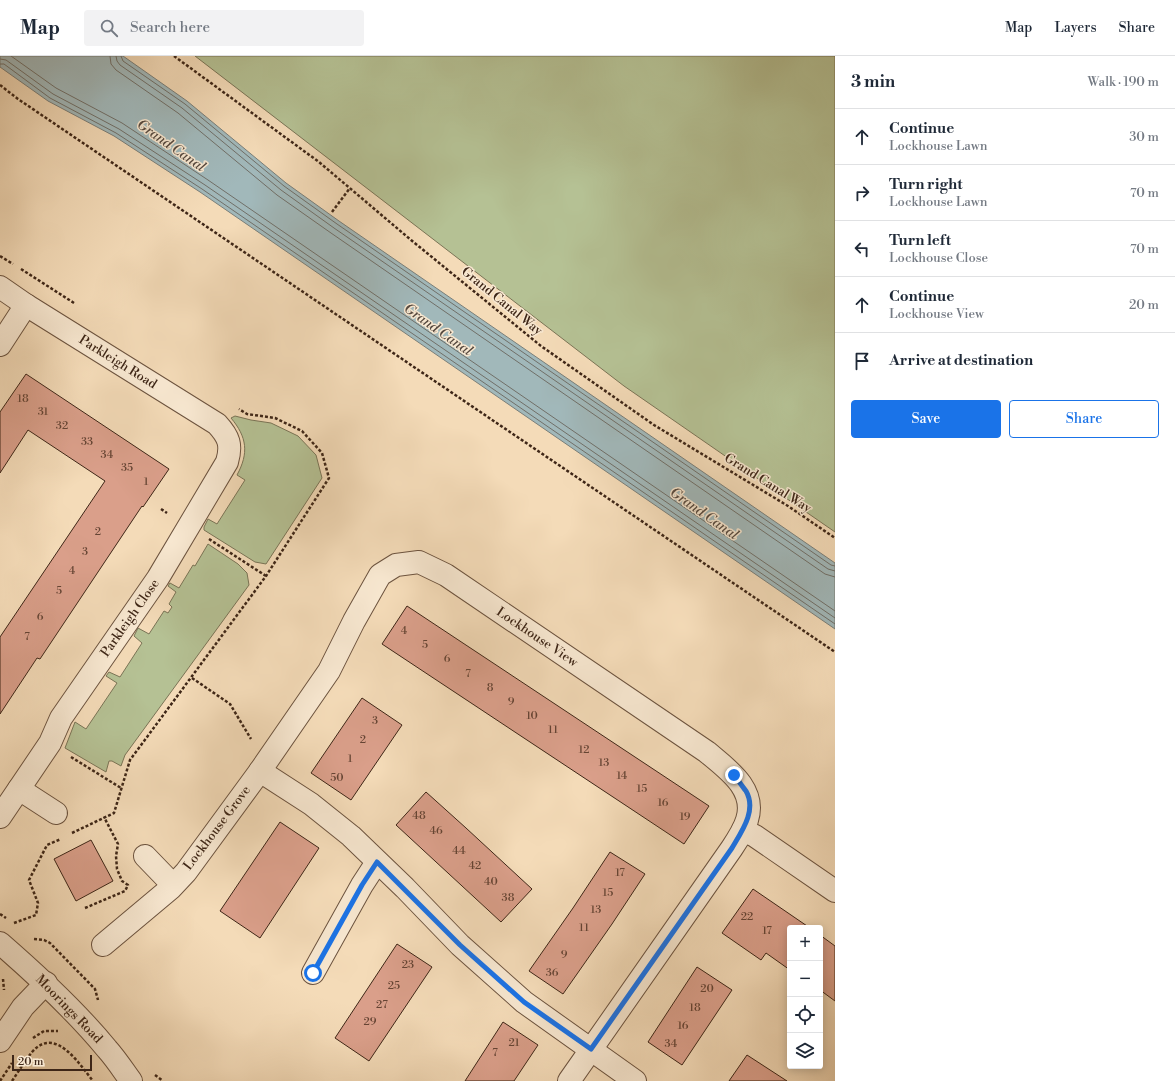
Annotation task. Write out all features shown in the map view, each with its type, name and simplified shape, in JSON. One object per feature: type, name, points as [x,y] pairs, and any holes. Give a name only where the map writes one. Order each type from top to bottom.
[{"type":"street","name":"Parkleigh Road","points":[[0,287],[26,305],[217,424],[225,433],[229,443]]},
{"type":"street","points":[[0,345],[26,305]]},
{"type":"street","name":"Parkleigh Close","points":[[0,816],[50,743],[61,718],[158,578],[227,462],[230,452],[229,443]]},
{"type":"street","name":"Lockhouse View","points":[[265,763],[329,671],[354,621],[380,575],[396,566],[419,562],[446,575],[707,752],[734,775],[747,792],[750,808],[743,830],[732,848],[569,1081]]},
{"type":"street","points":[[265,763],[311,804],[351,836],[460,945],[524,1002],[635,1081]]},
{"type":"street","name":"Lockhouse Grove","points":[[103,945],[186,872],[265,763]]},
{"type":"street","points":[[19,789],[56,813]]},
{"type":"street","points":[[743,830],[755,836],[835,891]]},
{"type":"street","points":[[145,856],[173,885]]},
{"type":"street","points":[[313,973],[362,885],[377,862]]},
{"type":"street","name":"Moorings Road","points":[[0,943],[46,983],[108,1050],[131,1081]]},
{"type":"street","points":[[0,1041],[23,1007],[46,983]]},
{"type":"path","name":"Grand Canal Way","points":[[174,56],[319,162],[411,240],[541,346],[654,425],[788,506],[835,538]]},
{"type":"path","points":[[0,85],[18,99],[835,652]]},
{"type":"path","points":[[332,212],[350,188]]},
{"type":"path","points":[[69,835],[114,813],[130,760],[266,576],[329,478]]},
{"type":"path","points":[[203,535],[266,576]]},
{"type":"path","points":[[192,678],[230,704],[265,763]]},
{"type":"path","points":[[64,753],[121,788]]},
{"type":"path","points":[[85,908],[125,891],[128,885],[122,881],[117,869],[116,856],[118,844],[104,818]]},
{"type":"path","points":[[13,924],[36,915],[38,903],[29,880],[47,845],[62,838]]},
{"type":"path","points":[[2,975],[4,990],[2,995]]},
{"type":"path","points":[[33,1038],[44,1031],[62,1031]]},
{"type":"path","points":[[12,1081],[34,1050],[45,1043],[57,1043],[71,1054],[93,1081]]},
{"type":"path","points":[[0,1081],[14,1061]]},
{"type":"green space","points":[[195,56],[835,56],[835,532],[624,386]]},
{"type":"green space","points":[[235,416],[271,423],[298,436],[316,455],[322,478],[266,564],[255,562],[204,530],[208,519],[217,524],[245,480],[237,475],[245,452],[243,439],[231,418]]},
{"type":"green space","points":[[208,544],[238,564],[247,573],[249,585],[125,755],[121,766],[109,761],[106,772],[65,748],[75,722],[86,729],[117,683],[106,676],[109,672],[120,677],[142,643],[134,636],[138,628],[149,634],[164,611],[168,613],[172,607],[169,604],[176,592],[168,586],[170,583],[179,588],[193,565],[195,566]]},
{"type":"water","name":"Grand Canal","points":[[0,56],[123,56],[187,101],[286,183],[339,221],[835,563],[835,629],[200,192],[114,136],[48,101],[0,67]]},
{"type":"building","points":[[26,374],[169,469],[143,507],[142,506],[40,659],[37,658],[0,714],[0,637],[105,481],[28,430],[0,473],[0,412]]},
{"type":"building","points":[[407,606],[709,806],[684,844],[382,644]]},
{"type":"building","points":[[362,698],[402,725],[351,800],[311,773]]},
{"type":"building","points":[[426,792],[532,889],[501,922],[396,825]]},
{"type":"building","points":[[280,822],[319,848],[260,938],[220,911]]},
{"type":"building","points":[[91,840],[113,881],[76,901],[54,859]]},
{"type":"building","points":[[610,852],[645,874],[563,994],[529,971]]},
{"type":"building","points":[[753,889],[806,925],[787,925],[787,968],[766,953],[761,960],[722,933]]},
{"type":"building","points":[[823,937],[835,946],[835,1001],[823,992]]},
{"type":"building","points":[[397,944],[432,967],[369,1061],[335,1038]]},
{"type":"building","points":[[697,967],[732,990],[682,1065],[648,1042]]},
{"type":"building","points":[[503,1022],[538,1045],[514,1081],[465,1081]]},
{"type":"building","points":[[747,1055],[787,1081],[729,1081]]},
{"type":"route","points":[[313,973],[362,885],[377,862],[460,945],[524,1002],[591,1049],[732,848],[743,830],[750,808],[747,792],[734,775]]}]
